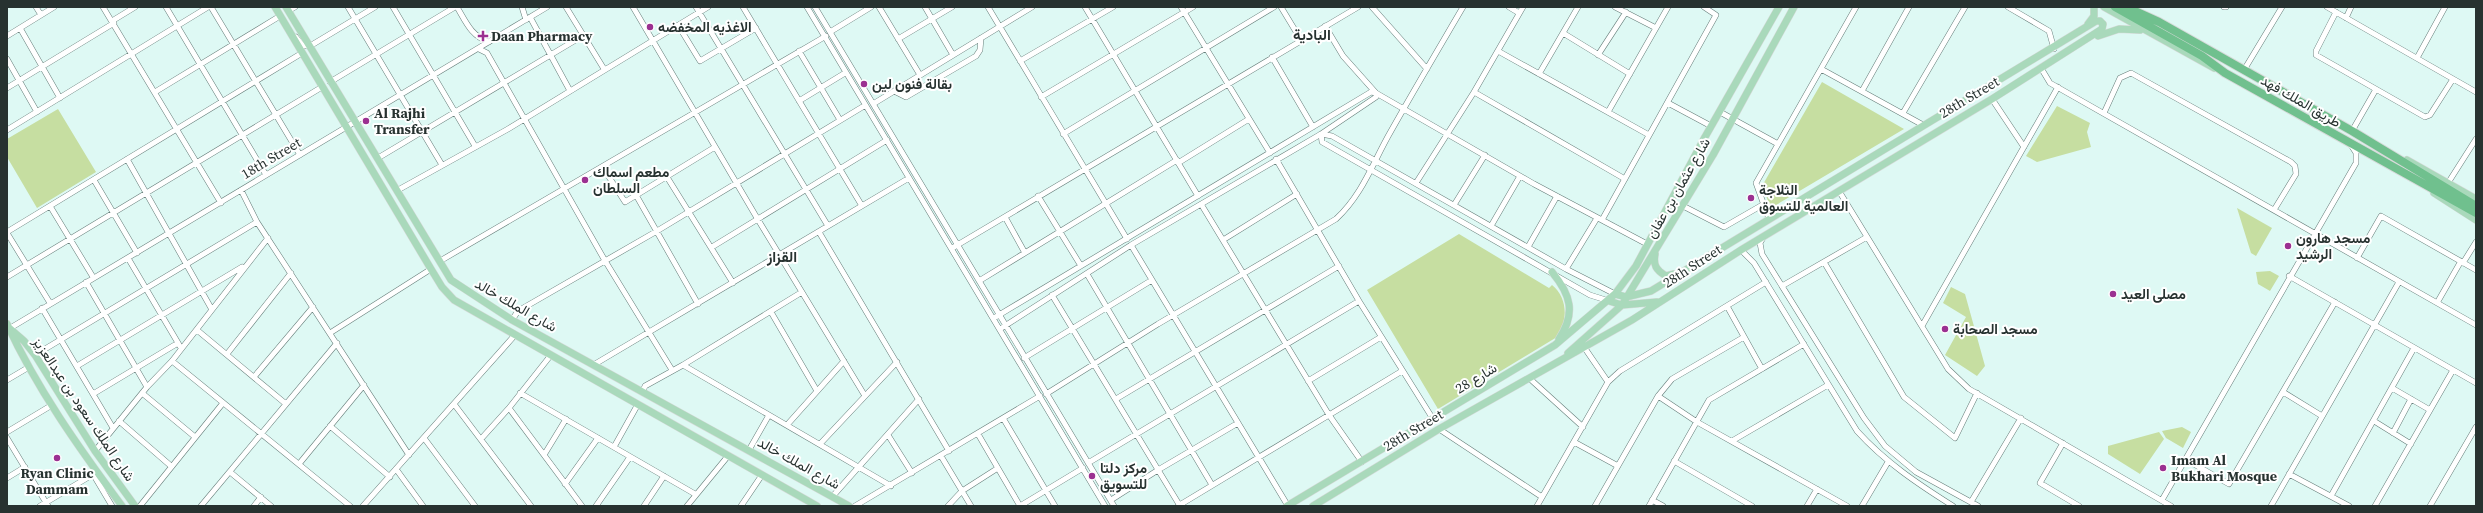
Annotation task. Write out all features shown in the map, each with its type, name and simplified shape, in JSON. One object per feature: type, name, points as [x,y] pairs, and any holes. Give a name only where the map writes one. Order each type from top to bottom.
[{"type":"highway","name":"طريق الملك فهد","points":[[2115,7],[2202,56],[2225,73],[2419,183],[2476,213]]},
{"type":"highway","name":"طريق الملك فهد","points":[[2126,7],[2159,22],[2352,131],[2408,167],[2476,206]]},
{"type":"main road","name":"شارع الملك خالد","points":[[275,7],[431,269],[442,287],[454,300],[817,506]]},
{"type":"main road","name":"شارع عثمان بن عفان","points":[[1609,301],[1636,266],[1711,126],[1779,7]]},
{"type":"main road","name":"شارع عثمان بن عفان","points":[[1559,361],[1622,305],[1656,253],[1732,120],[1794,7]]},
{"type":"main road","points":[[2078,33],[2092,19],[2095,13],[2094,7]]},
{"type":"main road","points":[[2104,7],[2145,31],[2225,73]]},
{"type":"main road","points":[[2136,7],[2159,22]]},
{"type":"main road","name":"شارع الملك خالد","points":[[287,9],[330,82],[398,190],[451,280],[462,289],[512,320],[595,364],[849,506]]},
{"type":"main road","points":[[2078,33],[2098,21],[2103,24],[2102,29],[2083,42]]},
{"type":"main road","points":[[2083,42],[2119,29],[2145,31]]},
{"type":"main road","name":"28th Street","points":[[1626,297],[1651,291],[1923,125],[2054,49],[2078,33]]},
{"type":"main road","name":"28th Street","points":[[1312,506],[1439,429],[1584,347],[1663,300],[1741,250],[1992,99],[2083,42]]},
{"type":"main road","points":[[2370,142],[2476,199]]},
{"type":"main road","points":[[2419,183],[2476,220]]},
{"type":"main road","points":[[1656,253],[1654,263],[1658,271],[1666,276],[1682,272]]},
{"type":"main road","points":[[1552,272],[1568,297],[1570,314],[1564,332],[1556,345]]},
{"type":"main road","points":[[1615,294],[1626,297]]},
{"type":"main road","points":[[1609,301],[1622,305],[1663,300]]},
{"type":"main road","name":"شارع 28","points":[[1288,506],[1556,345],[1609,301]]},
{"type":"main road","name":"شارع الملك سعود بن عبدالعزيز","points":[[8,327],[24,341],[35,356],[95,451],[135,506]]},
{"type":"main road","name":"شارع الملك سعود بن عبدالعزيز","points":[[8,327],[29,367],[95,473],[122,506]]},
{"type":"street","points":[[36,7],[41,15]]},
{"type":"street","points":[[7,36],[54,7]]},
{"type":"street","points":[[103,7],[220,202]]},
{"type":"street","points":[[7,88],[135,7]]},
{"type":"street","points":[[166,7],[266,176]]},
{"type":"street","points":[[7,130],[210,7],[300,155]]},
{"type":"street","points":[[287,9],[295,7]]},
{"type":"street","points":[[348,7],[442,165]]},
{"type":"street","points":[[155,92],[280,16],[303,46],[310,46],[375,7]]},
{"type":"street","points":[[392,7],[476,146]]},
{"type":"street","points":[[330,82],[456,7],[473,34],[479,39],[489,42]]},
{"type":"street","points":[[522,7],[570,90]]},
{"type":"street","name":"18th Street","points":[[8,327],[137,253],[547,7]]},
{"type":"street","points":[[566,7],[604,69]]},
{"type":"street","points":[[633,7],[779,256],[865,396]]},
{"type":"street","points":[[398,190],[570,90],[678,25],[698,10],[708,7]]},
{"type":"street","points":[[743,7],[818,135],[862,206]]},
{"type":"street","points":[[807,7],[864,106],[887,140],[1000,329],[1088,463],[1114,506]]},
{"type":"street","points":[[815,7],[1005,325],[1105,506]]},
{"type":"street","points":[[830,32],[871,7]]},
{"type":"street","points":[[879,7],[920,75]]},
{"type":"street","points":[[925,7],[953,55]]},
{"type":"street","points":[[898,39],[952,7]]},
{"type":"street","points":[[988,7],[1127,239]]},
{"type":"street","points":[[873,104],[1032,7]]},
{"type":"street","points":[[1085,7],[1198,196]]},
{"type":"street","points":[[1020,61],[1113,7]]},
{"type":"street","points":[[1041,97],[1183,10],[1193,7]]},
{"type":"street","points":[[1063,134],[1274,7]]},
{"type":"street","points":[[1280,7],[1301,40]]},
{"type":"street","points":[[952,248],[1358,7]]},
{"type":"street","points":[[1372,7],[1427,69]]},
{"type":"street","points":[[855,506],[1244,275],[1318,230],[1348,208],[1372,171],[1404,109],[1463,7]]},
{"type":"street","points":[[1509,7],[1519,13]]},
{"type":"street","points":[[1416,183],[1446,133],[1474,92],[1523,7]]},
{"type":"street","points":[[1539,74],[1578,7]]},
{"type":"street","points":[[1615,7],[1656,28]]},
{"type":"street","points":[[1608,112],[1668,7]]},
{"type":"street","points":[[1566,269],[1625,179],[1716,15],[1704,7]]},
{"type":"street","points":[[1769,219],[1756,183],[1856,7]]},
{"type":"street","points":[[1862,91],[1909,7]]},
{"type":"street","points":[[1903,113],[1965,7]]},
{"type":"street","points":[[2008,7],[2049,31],[2054,49]]},
{"type":"street","points":[[2244,70],[2282,7]]},
{"type":"street","points":[[2327,7],[2476,92]]},
{"type":"street","points":[[2346,18],[2351,7]]},
{"type":"street","points":[[2416,58],[2445,7]]},
{"type":"street","points":[[698,10],[828,226]]},
{"type":"street","points":[[1183,10],[1270,153]]},
{"type":"street","points":[[1598,55],[1626,12]]},
{"type":"street","points":[[2336,12],[2316,51],[2316,55],[2375,91],[2425,117],[2430,115],[2454,79]]},
{"type":"street","points":[[678,25],[700,61],[756,28]]},
{"type":"street","points":[[1325,26],[1343,56],[1376,93],[1484,156],[1647,244]]},
{"type":"street","points":[[20,28],[60,98]]},
{"type":"street","points":[[1563,33],[1630,74]]},
{"type":"street","points":[[378,158],[422,130],[584,35]]},
{"type":"street","points":[[440,261],[565,190],[824,36],[830,37],[838,45]]},
{"type":"street","points":[[894,91],[906,97],[976,56],[980,50],[981,38]]},
{"type":"street","points":[[479,48],[487,53],[525,117],[604,259],[672,370]]},
{"type":"street","points":[[800,51],[840,120]]},
{"type":"street","points":[[1498,51],[1649,135]]},
{"type":"street","points":[[50,303],[7,232],[302,53]]},
{"type":"street","points":[[1272,57],[1313,127]]},
{"type":"street","points":[[7,58],[37,112]]},
{"type":"street","points":[[2041,68],[2050,83],[2476,325]]},
{"type":"street","points":[[1821,69],[1923,125]]},
{"type":"street","points":[[799,101],[845,73]]},
{"type":"street","points":[[2104,113],[2120,78],[2131,73],[2291,162],[2295,166],[2296,174],[2274,210]]},
{"type":"street","points":[[7,277],[322,87]]},
{"type":"street","points":[[1922,326],[2058,87]]},
{"type":"street","points":[[2352,131],[2375,91]]},
{"type":"street","points":[[994,318],[1371,92],[1376,93]]},
{"type":"street","points":[[1474,92],[1625,179]]},
{"type":"street","points":[[1000,329],[1131,245],[1321,134],[1376,97],[1376,93]]},
{"type":"street","points":[[1992,99],[2024,147]]},
{"type":"street","points":[[1668,103],[1711,126]]},
{"type":"street","points":[[512,320],[518,311],[604,259],[657,231],[736,181],[818,135],[864,106]]},
{"type":"street","points":[[1720,112],[1732,120],[1778,144]]},
{"type":"street","points":[[979,281],[1105,204],[1250,119]]},
{"type":"street","points":[[1321,134],[1332,136],[1566,269],[1615,294]]},
{"type":"street","points":[[1321,134],[1322,142],[1372,171],[1552,272],[1590,295],[1609,301]]},
{"type":"street","points":[[712,247],[757,218],[807,190],[887,140]]},
{"type":"street","points":[[2448,183],[2475,143]]},
{"type":"street","points":[[2162,500],[2314,233],[2356,163],[2356,153],[2350,144]]},
{"type":"street","points":[[609,177],[625,202],[715,147]]},
{"type":"street","points":[[1454,205],[1484,156]]},
{"type":"street","points":[[1276,159],[1359,301],[1433,419]]},
{"type":"street","points":[[127,160],[170,233],[185,264],[211,308]]},
{"type":"street","points":[[667,176],[690,211],[733,283]]},
{"type":"street","points":[[1490,226],[1520,176]]},
{"type":"street","points":[[595,364],[909,178]]},
{"type":"street","points":[[94,180],[137,253]]},
{"type":"street","points":[[241,190],[257,222],[409,455]]},
{"type":"street","points":[[1839,191],[1948,369],[1977,393],[2171,506]]},
{"type":"street","points":[[1222,240],[1297,194]]},
{"type":"street","points":[[636,195],[698,304]]},
{"type":"street","points":[[1038,196],[1081,266]]},
{"type":"street","points":[[1528,247],[1557,196]]},
{"type":"street","points":[[1201,204],[1329,415],[1362,462]]},
{"type":"street","points":[[1683,206],[1724,227],[1764,204]]},
{"type":"street","points":[[50,206],[93,278]]},
{"type":"street","points":[[1005,216],[1026,252]]},
{"type":"street","points":[[2357,258],[2381,216],[2476,270]]},
{"type":"street","points":[[35,356],[185,264],[257,222]]},
{"type":"street","points":[[819,232],[949,451]]},
{"type":"street","points":[[1765,236],[1760,243],[1762,254],[1864,418],[1884,446],[1916,472],[1978,506]]},
{"type":"street","points":[[1782,286],[1867,237]]},
{"type":"street","points":[[95,451],[147,387],[172,361],[197,330],[211,308],[268,238]]},
{"type":"street","points":[[2437,303],[2476,242]]},
{"type":"street","points":[[1131,245],[1288,506]]},
{"type":"street","points":[[1741,250],[1754,263],[1857,431],[1888,462],[1953,506]]},
{"type":"street","points":[[128,258],[163,314],[181,348]]},
{"type":"street","points":[[1754,263],[1759,260],[1766,261]]},
{"type":"street","points":[[1824,262],[1904,397],[1938,426],[1955,438],[1977,393]]},
{"type":"street","points":[[77,366],[246,264]]},
{"type":"street","points":[[1116,399],[1194,351],[1339,266]]},
{"type":"street","points":[[330,333],[431,269]]},
{"type":"street","points":[[227,354],[291,273]]},
{"type":"street","points":[[1087,274],[1212,485]]},
{"type":"street","points":[[2290,276],[2476,383]]},
{"type":"street","points":[[1024,358],[1072,327],[1152,280]]},
{"type":"street","points":[[86,282],[147,387]]},
{"type":"street","points":[[1537,506],[1608,382],[1620,371],[1766,282]]},
{"type":"street","points":[[2271,506],[2399,282]]},
{"type":"street","points":[[643,391],[645,386],[683,365],[802,292]]},
{"type":"street","points":[[1052,295],[1116,399],[1179,506],[1402,371]]},
{"type":"street","points":[[1088,463],[1359,301]]},
{"type":"street","points":[[2185,459],[2228,484],[2335,302]]},
{"type":"street","points":[[1727,306],[1762,369]]},
{"type":"street","points":[[254,377],[313,307]]},
{"type":"street","points":[[42,308],[113,428]]},
{"type":"street","points":[[771,312],[817,391]]},
{"type":"street","points":[[197,330],[286,404]]},
{"type":"street","points":[[363,506],[516,335]]},
{"type":"street","points":[[1308,381],[1381,337]]},
{"type":"street","points":[[1595,506],[1658,396],[1672,379],[1744,337]]},
{"type":"street","points":[[93,394],[136,370],[178,343]]},
{"type":"street","points":[[201,506],[336,343]]},
{"type":"street","points":[[1649,506],[1710,400],[1804,344]]},
{"type":"street","points":[[1584,347],[1608,382]]},
{"type":"street","points":[[2331,496],[2414,348]]},
{"type":"street","points":[[481,439],[551,355]]},
{"type":"street","points":[[172,361],[350,506]]},
{"type":"street","points":[[787,425],[844,361]]},
{"type":"street","points":[[820,444],[897,362]]},
{"type":"street","points":[[683,365],[891,486]]},
{"type":"street","points":[[7,380],[29,367]]},
{"type":"street","points":[[2375,506],[2453,370]]},
{"type":"street","points":[[1529,378],[1583,427]]},
{"type":"street","points":[[299,464],[364,385]]},
{"type":"street","points":[[1732,441],[1828,385]]},
{"type":"street","points":[[2392,388],[2430,410]]},
{"type":"street","points":[[2283,392],[2322,416]]},
{"type":"street","points":[[520,393],[695,494]]},
{"type":"street","points":[[142,394],[195,437]]},
{"type":"street","points":[[1658,396],[1697,422],[1847,506]]},
{"type":"street","points":[[832,497],[919,399]]},
{"type":"street","points":[[2393,433],[2411,399]]},
{"type":"street","points":[[140,506],[223,403]]},
{"type":"street","points":[[454,404],[531,506]]},
{"type":"street","points":[[614,447],[638,404]]},
{"type":"street","points":[[7,432],[52,405]]},
{"type":"street","points":[[508,408],[582,506]]},
{"type":"street","points":[[749,450],[770,415]]},
{"type":"street","points":[[1003,418],[1055,506]]},
{"type":"street","points":[[1972,502],[2021,418]]},
{"type":"street","points":[[544,455],[566,419]]},
{"type":"street","points":[[119,421],[172,466]]},
{"type":"street","points":[[2374,421],[2411,444]]},
{"type":"street","points":[[1111,500],[1158,470],[1238,423]]},
{"type":"street","points":[[330,426],[390,476]]},
{"type":"street","points":[[2430,506],[2476,427]]},
{"type":"street","points":[[1439,429],[1542,497]]},
{"type":"street","points":[[978,434],[1022,505],[1083,468]]},
{"type":"street","points":[[888,435],[912,473]]},
{"type":"street","points":[[2470,437],[2476,441]]},
{"type":"street","points":[[7,438],[47,504]]},
{"type":"street","points":[[424,438],[475,506]]},
{"type":"street","points":[[565,484],[598,438]]},
{"type":"street","points":[[1574,442],[1618,466]]},
{"type":"street","points":[[2063,443],[2040,483],[2079,506]]},
{"type":"street","points":[[687,506],[695,494],[728,456]]},
{"type":"street","points":[[941,456],[971,506]]},
{"type":"street","points":[[596,506],[630,457]]},
{"type":"street","points":[[1674,461],[1752,506]]},
{"type":"street","points":[[1862,506],[1888,462]]},
{"type":"street","points":[[7,478],[25,467]]},
{"type":"street","points":[[948,506],[962,491],[998,468]]},
{"type":"street","points":[[396,469],[423,506]]},
{"type":"street","points":[[230,472],[272,506]]},
{"type":"street","points":[[40,506],[47,504],[95,473],[112,506]]},
{"type":"street","points":[[2289,474],[2349,506]]},
{"type":"street","points":[[741,506],[762,475]]},
{"type":"street","points":[[644,506],[664,476]]},
{"type":"street","points":[[1807,506],[1817,489]]},
{"type":"street","points":[[254,506],[261,497]]},
{"type":"street","points":[[1652,500],[1663,506]]},
{"type":"green space","points":[[1822,82],[1904,129],[1771,208],[1762,186]]},
{"type":"green space","points":[[2057,106],[2090,123],[2087,132],[2091,147],[2037,162],[2026,156]]},
{"type":"green space","points":[[58,109],[96,172],[37,208],[7,157],[7,139]]},
{"type":"green space","points":[[2237,208],[2272,228],[2256,256],[2251,253]]},
{"type":"green space","points":[[1459,234],[1549,288],[1552,285],[1561,296],[1565,310],[1561,331],[1557,337],[1438,409],[1367,290]]},
{"type":"green space","points":[[2270,271],[2279,276],[2270,291],[2258,284],[2256,272]]},
{"type":"green space","points":[[1951,287],[1965,294],[1985,366],[1977,376],[1945,355],[1966,317],[1943,303]]},
{"type":"green space","points":[[2182,427],[2191,432],[2183,448],[2166,438],[2162,431]]},
{"type":"green space","points":[[2159,432],[2164,439],[2140,474],[2108,454],[2108,446]]},
{"type":"place","name":"الاغذيه المخفضه","points":[[650,27]]},
{"type":"place","name":"Daan Pharmacy","points":[[483,36]]},
{"type":"place","name":"بقالة فنون لين","points":[[864,84]]},
{"type":"place","name":"Al Rajhi Transfer","points":[[366,121]]},
{"type":"place","name":"مطعم اسماك السلطان","points":[[585,180]]},
{"type":"place","name":"الثلاجة العالمية للتسوق","points":[[1751,198]]},
{"type":"place","name":"مسجد هارون الرشيد","points":[[2288,246]]},
{"type":"place","name":"مصلى العيد","points":[[2113,294]]},
{"type":"place","name":"مسجد الصحابة","points":[[1945,329]]},
{"type":"place","name":"Ryan Clinic Dammam","points":[[57,458]]},
{"type":"place","name":"Imam Al Bukhari Mosque","points":[[2163,468]]},
{"type":"place","name":"مركز دلتا للتسويق","points":[[1092,476]]},
{"type":"district","name":"البادية","points":[[1312,35]]},
{"type":"district","name":"القزاز","points":[[782,257]]}]
